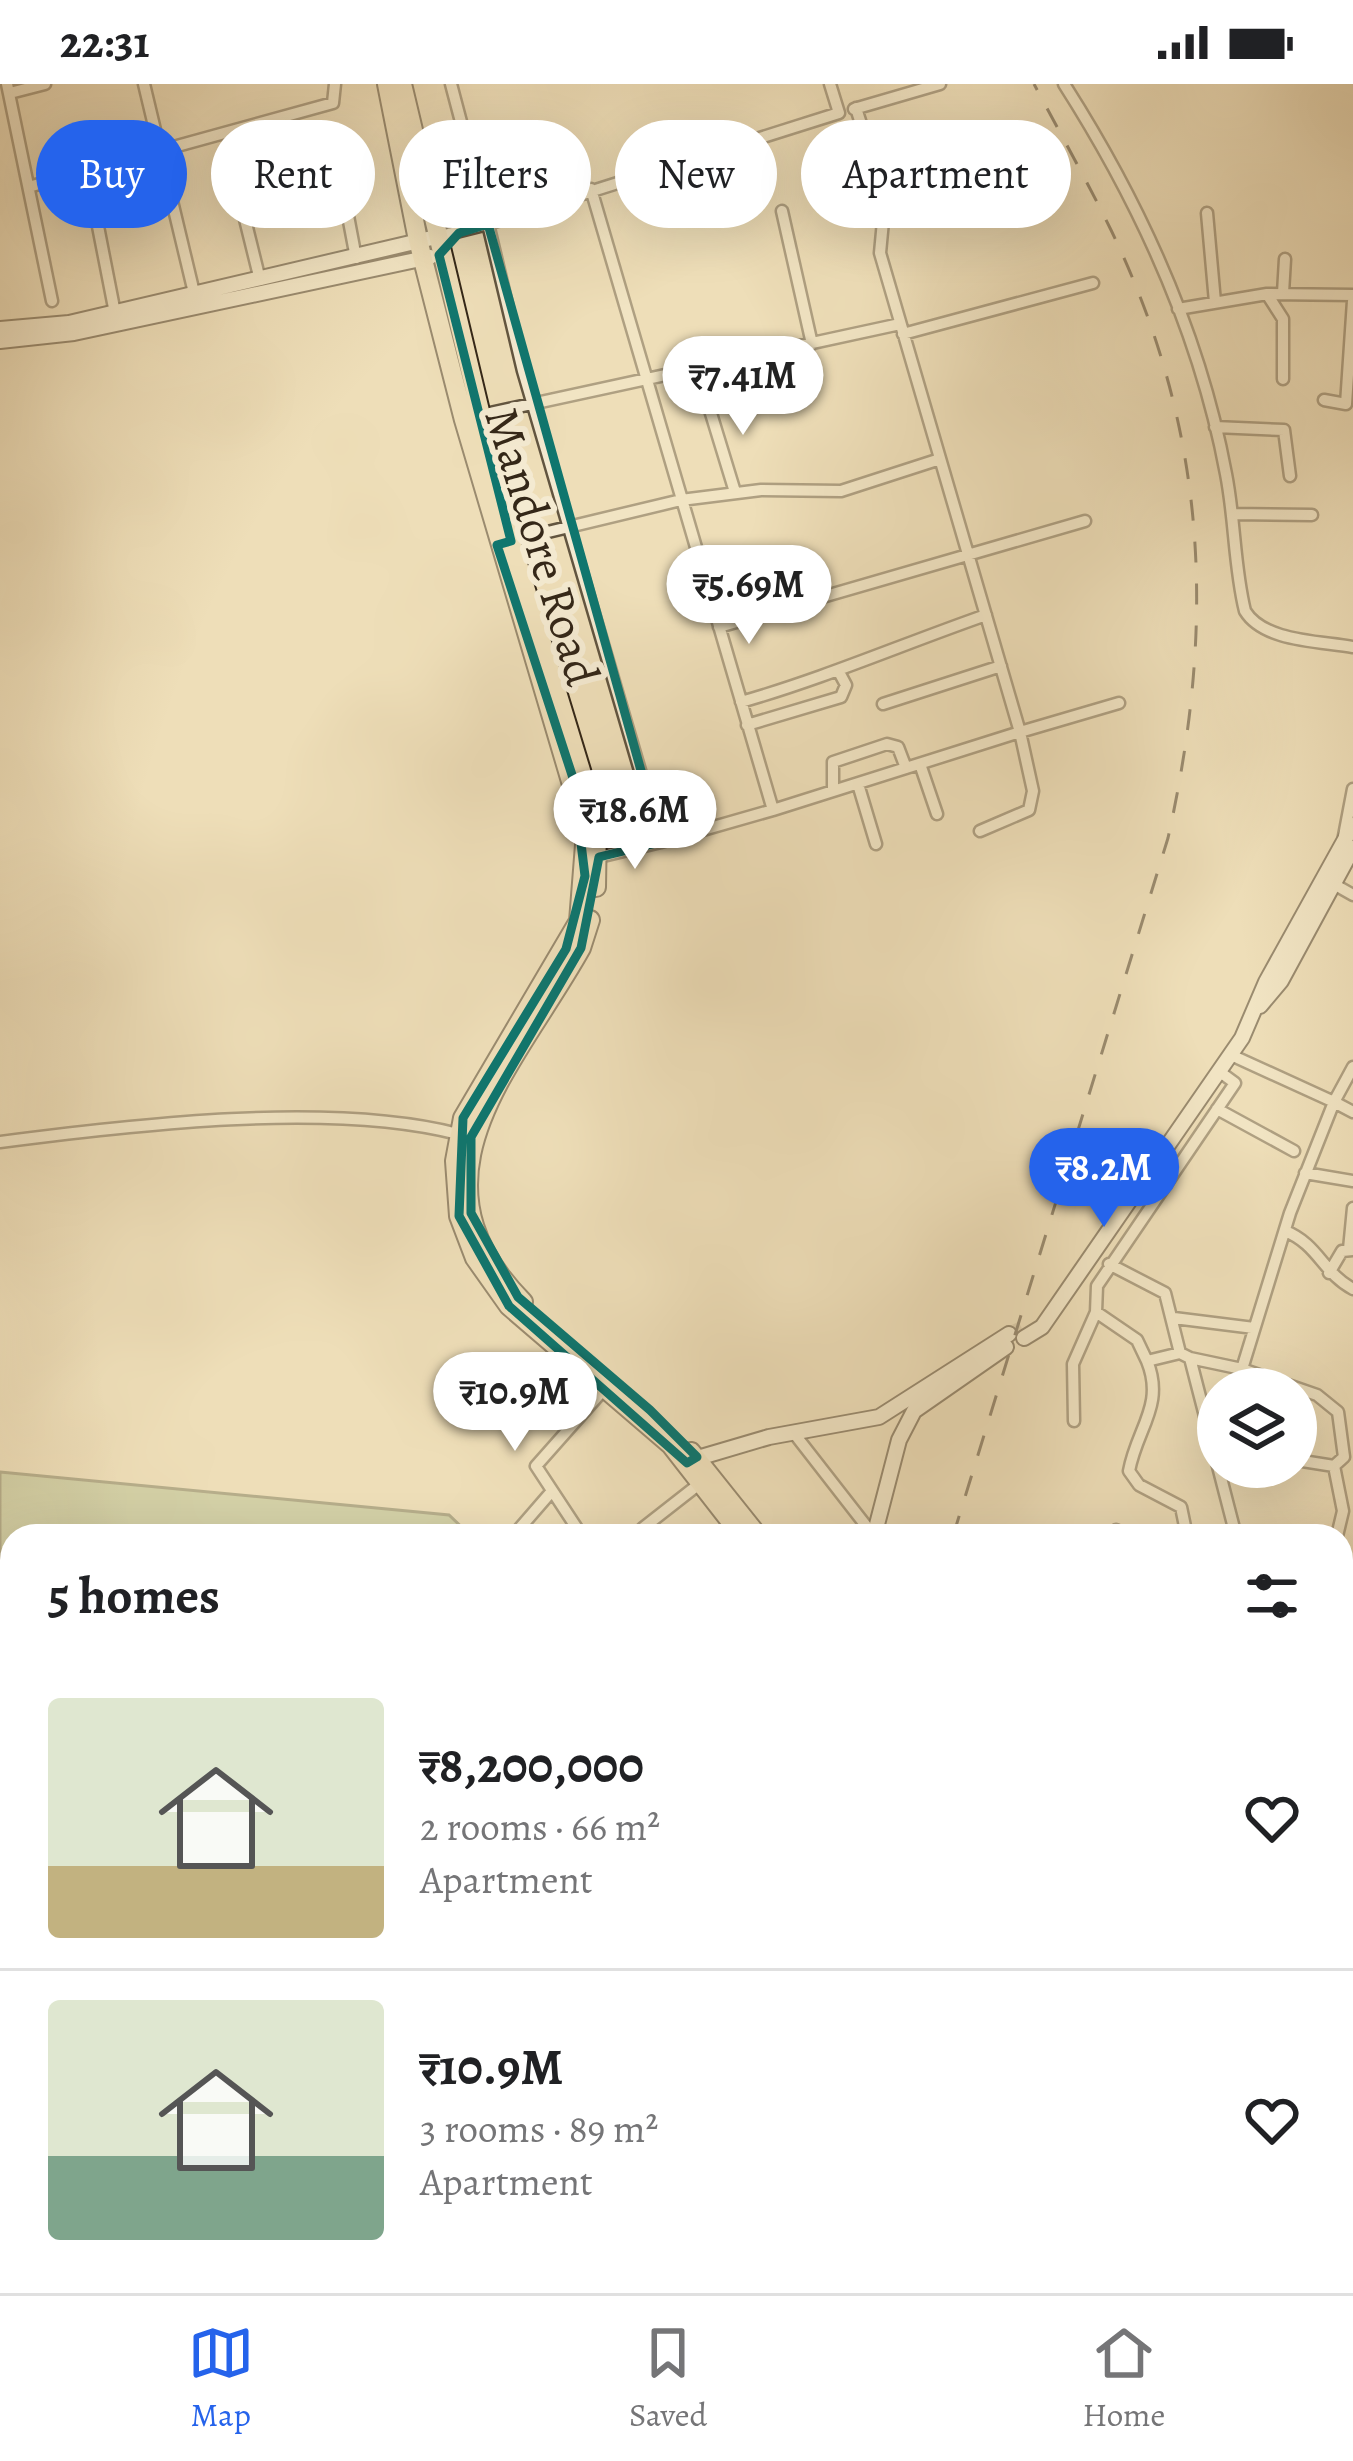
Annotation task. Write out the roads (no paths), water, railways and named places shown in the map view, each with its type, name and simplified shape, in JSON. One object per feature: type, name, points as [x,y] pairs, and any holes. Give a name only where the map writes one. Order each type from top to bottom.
[{"type":"highway","name":"Mandore Road","points":[[387,84],[504,543],[586,832],[579,921],[458,1134],[459,1216],[475,1258],[509,1306],[692,1460]]},
{"type":"highway","name":"Mandore Road","points":[[402,84],[429,248]]},
{"type":"highway","name":"Mandore Road","points":[[504,543],[583,769],[597,823],[598,857],[592,914],[581,948],[471,1136],[471,1213],[487,1253],[518,1297],[692,1460],[748,1524]]},
{"type":"highway","name":"Mandore Road","points":[[708,1477],[735,1524]]},
{"type":"main road","points":[[0,341],[74,333],[260,280],[356,258],[429,248]]},
{"type":"main road","points":[[0,329],[41,327],[196,300],[429,248]]},
{"type":"main road","points":[[878,1524],[910,1418],[1048,1313],[1281,981],[1351,839]]},
{"type":"main road","points":[[692,1460],[794,1432],[885,1415],[1016,1337]]},
{"type":"street","points":[[45,84],[9,88],[52,301]]},
{"type":"street","points":[[144,84],[152,120]]},
{"type":"street","points":[[187,142],[333,103],[335,84]]},
{"type":"street","points":[[451,84],[461,120]]},
{"type":"street","points":[[830,84],[839,113]]},
{"type":"street","points":[[773,810],[591,189],[940,84]]},
{"type":"street","points":[[1064,84],[1141,217],[1178,309],[1215,428],[1249,618],[1274,632],[1353,647]]},
{"type":"street","points":[[856,108],[885,200],[878,244],[1033,791],[1029,810],[980,831]]},
{"type":"street","points":[[32,186],[36,185]]},
{"type":"street","points":[[782,211],[812,344]]},
{"type":"street","points":[[1207,213],[1215,302]]},
{"type":"street","points":[[98,228],[115,313]]},
{"type":"street","points":[[178,228],[196,300]]},
{"type":"street","points":[[247,228],[260,280]]},
{"type":"street","points":[[350,228],[356,258]]},
{"type":"street","points":[[429,248],[475,228]]},
{"type":"street","points":[[489,228],[532,403],[661,842]]},
{"type":"street","points":[[1283,293],[1285,259]]},
{"type":"street","points":[[471,418],[902,329],[1093,283]]},
{"type":"street","points":[[1178,309],[1283,293],[1353,298],[1349,405],[1324,400]]},
{"type":"street","points":[[1268,294],[1269,302],[1282,312],[1283,379]]},
{"type":"street","points":[[706,398],[735,492]]},
{"type":"street","points":[[1215,428],[1284,430],[1290,476]]},
{"type":"street","points":[[504,543],[681,500],[735,492],[841,491],[940,459]]},
{"type":"street","points":[[1232,514],[1312,515]]},
{"type":"street","points":[[719,627],[1085,521]]},
{"type":"street","points":[[740,702],[839,672],[857,660],[986,615]]},
{"type":"street","points":[[883,704],[1001,666]]},
{"type":"street","points":[[747,725],[842,697],[846,686],[839,672]]},
{"type":"street","points":[[598,857],[773,810],[1119,703]]},
{"type":"street","points":[[832,791],[833,762],[886,744],[898,747],[906,768]]},
{"type":"street","points":[[920,764],[937,814]]},
{"type":"street","points":[[857,784],[876,844]]},
{"type":"street","points":[[1351,839],[1352,800]]},
{"type":"street","points":[[1328,881],[1353,895]]},
{"type":"street","points":[[1232,1055],[1353,1112]]},
{"type":"street","points":[[1242,1368],[1304,1173],[1353,1067]]},
{"type":"street","points":[[1074,1421],[1073,1364],[1096,1312],[1097,1286],[1235,1082],[1220,1072]]},
{"type":"street","points":[[1216,1109],[1294,1151]]},
{"type":"street","points":[[0,1142],[333,1120],[429,1126],[458,1134]]},
{"type":"street","points":[[1304,1173],[1353,1181]]},
{"type":"street","points":[[1329,1273],[1351,1250],[1353,1208]]},
{"type":"street","points":[[1285,1231],[1313,1245],[1329,1273],[1353,1289]]},
{"type":"street","points":[[1109,1264],[1158,1285],[1174,1318],[1197,1395]]},
{"type":"street","points":[[1096,1312],[1137,1340],[1156,1384],[1155,1401],[1129,1471],[1139,1485],[1181,1508],[1184,1524]]},
{"type":"street","points":[[1174,1318],[1254,1328]]},
{"type":"street","points":[[1147,1361],[1185,1356],[1238,1368]]},
{"type":"street","points":[[574,1524],[536,1466],[606,1387]]},
{"type":"street","points":[[1317,1400],[1334,1406],[1346,1446],[1334,1466]]},
{"type":"street","points":[[794,1432],[865,1524]]},
{"type":"street","points":[[1317,1463],[1334,1466]]},
{"type":"street","points":[[1334,1466],[1342,1489],[1338,1524]]},
{"type":"street","points":[[652,1524],[708,1477]]},
{"type":"street","points":[[1224,1488],[1233,1524]]},
{"type":"street","points":[[523,1524],[552,1491]]},
{"type":"tunnel","points":[[1009,1334],[1026,1326]]},
{"type":"railway","points":[[957,1524],[1168,838],[1193,681],[1194,529],[1168,380],[1111,230],[1034,84]]}]
